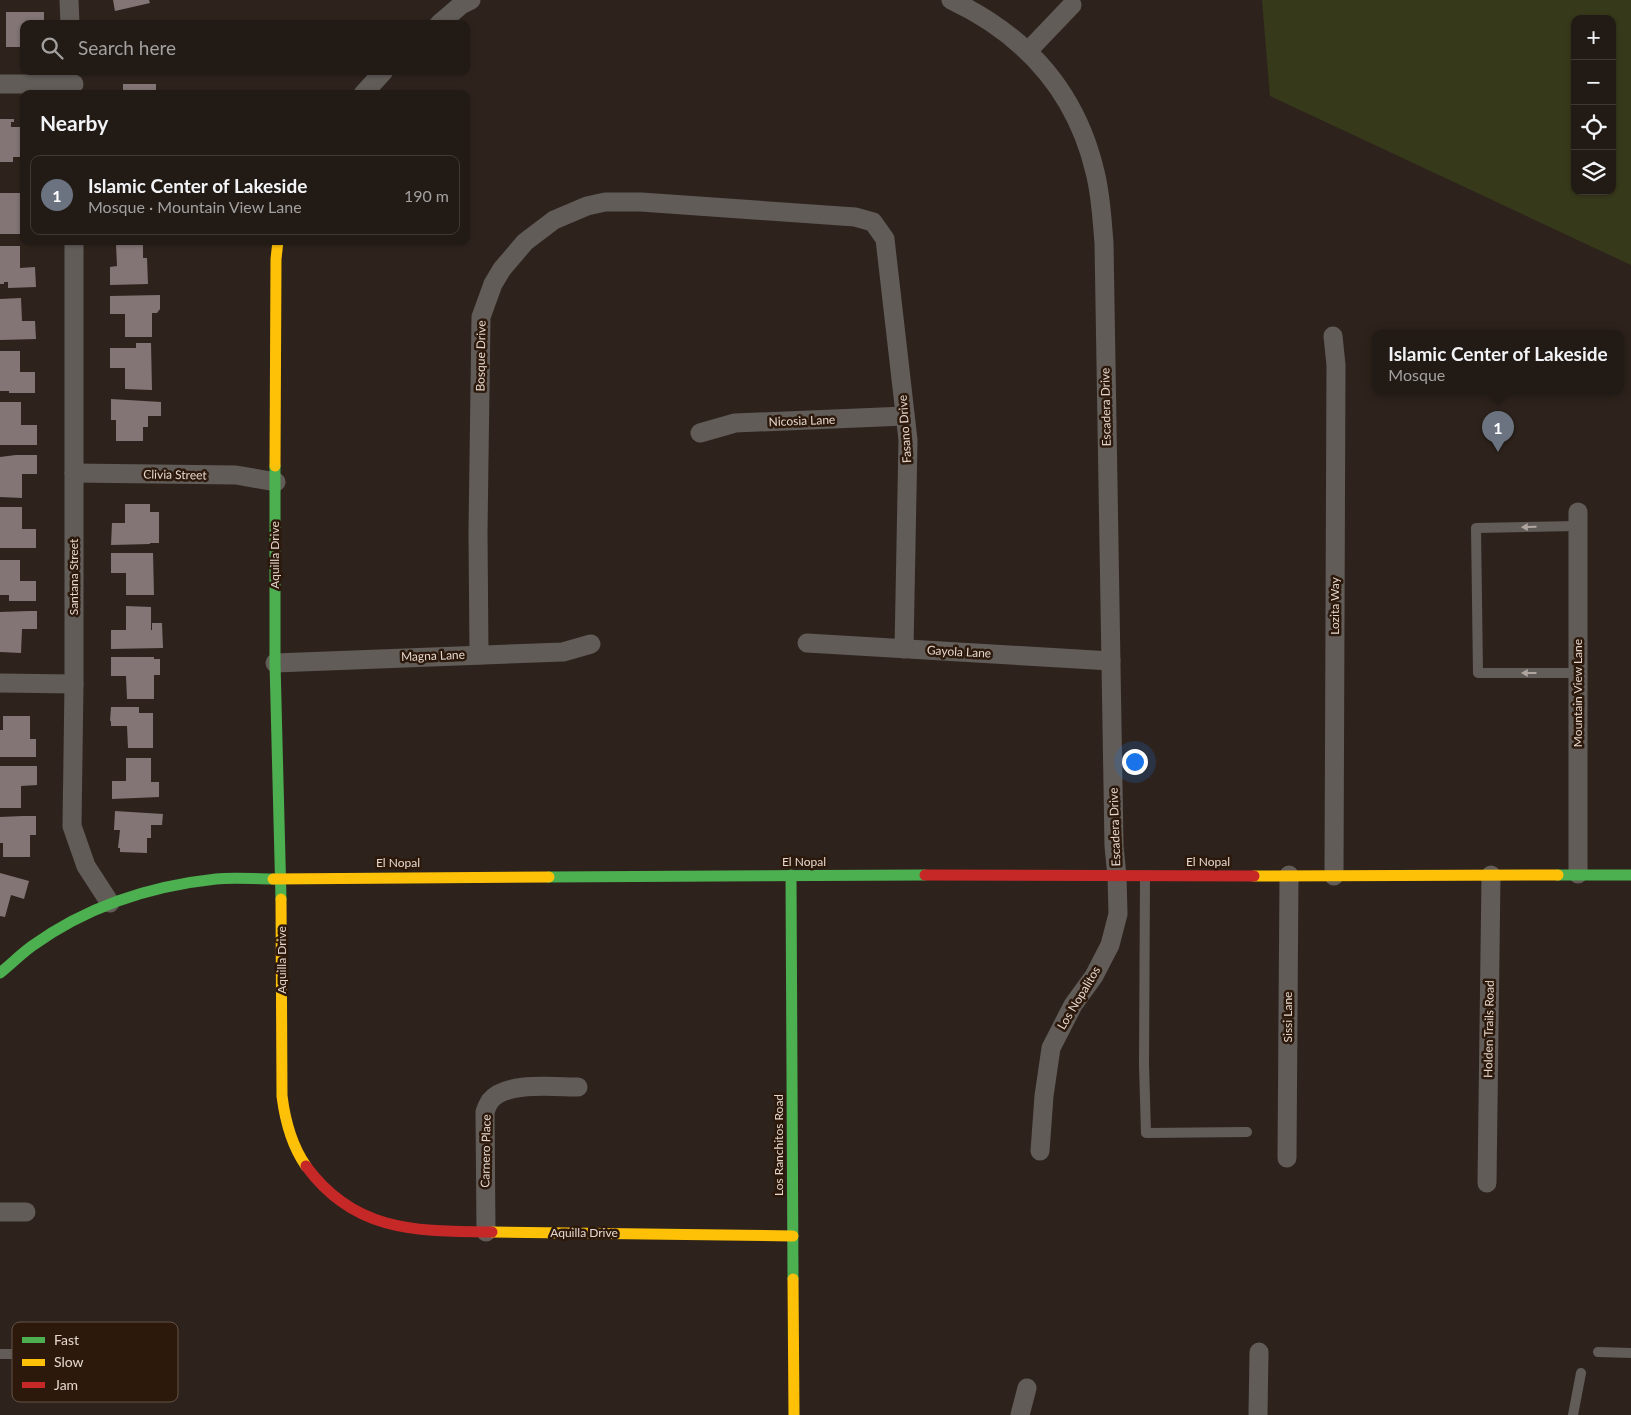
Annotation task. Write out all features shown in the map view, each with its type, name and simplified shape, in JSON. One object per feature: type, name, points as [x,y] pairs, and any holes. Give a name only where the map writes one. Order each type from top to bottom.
[{"type":"street","points":[[69,0],[70,20]]},
{"type":"street","points":[[444,20],[461,5],[471,0]]},
{"type":"street","name":"Escadera Drive","points":[[951,0],[992,22],[1011,36],[1028,51],[1064,95],[1076,116],[1092,158],[1100,197],[1104,243],[1114,846],[1117,876]]},
{"type":"street","points":[[1028,51],[1072,5]]},
{"type":"street","points":[[366,90],[376,75]]},
{"type":"street","points":[[0,84],[74,83]]},
{"type":"street","name":"Bosque Drive","points":[[479,655],[481,317],[493,284],[502,269],[525,242],[539,230],[562,216],[587,206],[605,202],[641,202],[855,217],[873,222],[885,239]]},
{"type":"street","name":"Fasano Drive","points":[[885,239],[908,440],[904,649]]},
{"type":"street","name":"Santana Street","points":[[74,245],[74,684],[72,826],[86,866],[110,903]]},
{"type":"street","name":"Aquilla Drive","points":[[278,245],[275,662],[282,910],[282,1096],[289,1131],[304,1163],[315,1178],[340,1202],[371,1219],[404,1228],[486,1232],[793,1236]]},
{"type":"street","name":"Lozita Way","points":[[1333,336],[1336,365],[1334,876]]},
{"type":"street","name":"Nicosia Lane","points":[[700,433],[735,423],[905,416]]},
{"type":"street","name":"Clivia Street","points":[[74,473],[236,475],[276,482]]},
{"type":"street","name":"Mountain View Lane","points":[[1578,519],[1578,874]]},
{"type":"street","name":"Gayola Lane","points":[[807,643],[1111,661]]},
{"type":"street","name":"Magna Lane","points":[[275,662],[563,652],[591,644]]},
{"type":"street","points":[[0,683],[74,684]]},
{"type":"street","name":"El Nopal","points":[[0,973],[32,946],[77,918],[110,903],[178,884],[218,878],[791,875],[1631,875]]},
{"type":"street","name":"Los Ranchitos Road","points":[[791,875],[794,1415]]},
{"type":"street","name":"Sissi Lane","points":[[1287,1158],[1289,875]]},
{"type":"street","name":"Holden Trails Road","points":[[1487,1183],[1491,875]]},
{"type":"street","name":"Los Nopalitos","points":[[1040,1151],[1044,1096],[1051,1048],[1073,1005],[1094,976],[1110,945],[1118,914],[1117,876]]},
{"type":"street","name":"Carnero Place","points":[[486,1232],[485,1112],[490,1100],[516,1088],[578,1088]]},
{"type":"street","points":[[0,1212],[26,1212]]},
{"type":"street","points":[[1258,1415],[1259,1352]]},
{"type":"street","points":[[1020,1415],[1028,1388]]},
{"type":"lane","points":[[1578,519],[1476,528],[1478,673],[1578,673]]},
{"type":"lane","points":[[1145,875],[1144,1065],[1146,1133],[1247,1132]]},
{"type":"lane","points":[[1598,1352],[1631,1353]]},
{"type":"lane","points":[[1573,1415],[1580,1373]]},
{"type":"green space","points":[[1262,0],[1631,0],[1631,265],[1270,96]]},
{"type":"building","points":[[113,0],[149,0],[150,3],[115,11]]},
{"type":"building","points":[[6,12],[44,12],[44,20],[20,20],[20,47],[6,47]]},
{"type":"building","points":[[123,84],[156,84],[156,90],[123,90]]},
{"type":"building","points":[[0,119],[14,119],[14,122],[11,122],[11,127],[20,127],[20,157],[13,157],[13,162],[0,162]]},
{"type":"building","points":[[0,193],[20,193],[20,234],[0,234]]},
{"type":"building","points":[[116,245],[143,245],[143,258],[147,258],[148,284],[110,285],[110,267],[117,266]]},
{"type":"building","points":[[0,246],[20,246],[20,268],[35,267],[36,287],[8,288],[8,282],[0,284]]},
{"type":"building","points":[[160,295],[160,309],[157,313],[152,313],[152,337],[125,337],[125,314],[110,314],[110,296]]},
{"type":"building","points":[[21,298],[22,321],[35,321],[36,339],[0,340],[0,299]]},
{"type":"building","points":[[136,343],[151,343],[152,390],[125,389],[125,368],[110,368],[110,348],[136,348]]},
{"type":"building","points":[[0,351],[20,351],[20,372],[35,372],[35,393],[0,391]]},
{"type":"building","points":[[111,399],[161,402],[161,416],[148,416],[148,427],[143,427],[143,441],[116,441],[116,420],[111,420]]},
{"type":"building","points":[[0,402],[21,402],[21,425],[37,425],[37,445],[0,445]]},
{"type":"building","points":[[37,455],[37,474],[22,474],[22,498],[0,497],[0,457]]},
{"type":"building","points":[[125,504],[150,504],[150,512],[159,512],[159,543],[111,545],[112,523],[125,523]]},
{"type":"building","points":[[0,507],[22,507],[22,529],[36,529],[36,548],[0,548]]},
{"type":"building","points":[[111,553],[153,553],[154,595],[126,595],[126,573],[111,573]]},
{"type":"building","points":[[0,560],[20,560],[20,581],[36,581],[36,601],[9,601],[9,595],[0,595]]},
{"type":"building","points":[[126,606],[151,607],[151,630],[152,623],[162,623],[163,648],[111,649],[111,630],[126,630]]},
{"type":"building","points":[[37,611],[37,629],[22,629],[21,653],[0,652],[0,612]]},
{"type":"building","points":[[111,657],[154,657],[154,659],[160,659],[160,675],[154,675],[154,699],[127,699],[126,676],[111,676]]},
{"type":"building","points":[[111,707],[139,707],[139,713],[153,713],[153,748],[128,748],[127,726],[111,726]]},
{"type":"building","points":[[3,716],[30,716],[30,739],[36,739],[36,757],[0,757],[0,730],[3,730]]},
{"type":"building","points":[[126,758],[151,758],[151,782],[159,782],[159,797],[112,799],[112,781],[126,781]]},
{"type":"building","points":[[0,766],[37,766],[37,785],[21,786],[21,808],[0,808]]},
{"type":"building","points":[[115,811],[163,814],[162,825],[151,825],[151,838],[147,838],[147,853],[120,852],[120,848],[118,848],[120,830],[114,830]]},
{"type":"building","points":[[36,816],[36,835],[30,835],[30,857],[3,857],[3,843],[0,843],[0,817]]},
{"type":"building","points":[[0,873],[29,881],[24,899],[11,895],[5,917],[0,916]]},
{"type":"traffic: fast","points":[[275,466],[275,663],[281,899]]},
{"type":"traffic: fast","points":[[791,875],[793,1279]]},
{"type":"traffic: fast","points":[[549,877],[925,875]]},
{"type":"traffic: fast","points":[[1558,875],[1631,875]]},
{"type":"traffic: fast","points":[[0,973],[28,949],[53,932],[74,920],[120,900],[191,882],[223,878],[273,879]]},
{"type":"traffic: slow","points":[[275,466],[278,245]]},
{"type":"traffic: slow","points":[[1254,876],[1558,875]]},
{"type":"traffic: slow","points":[[273,879],[549,877]]},
{"type":"traffic: slow","points":[[281,899],[282,1096],[290,1132],[306,1166]]},
{"type":"traffic: slow","points":[[492,1232],[793,1236]]},
{"type":"traffic: slow","points":[[793,1279],[794,1415]]},
{"type":"traffic: jam","points":[[925,875],[1254,876]]},
{"type":"traffic: jam","points":[[306,1166],[325,1188],[345,1204],[367,1216],[389,1224],[438,1231],[492,1232]]},
{"type":"place","name":"Islamic Center of Lakeside","points":[[1498,452]]}]
